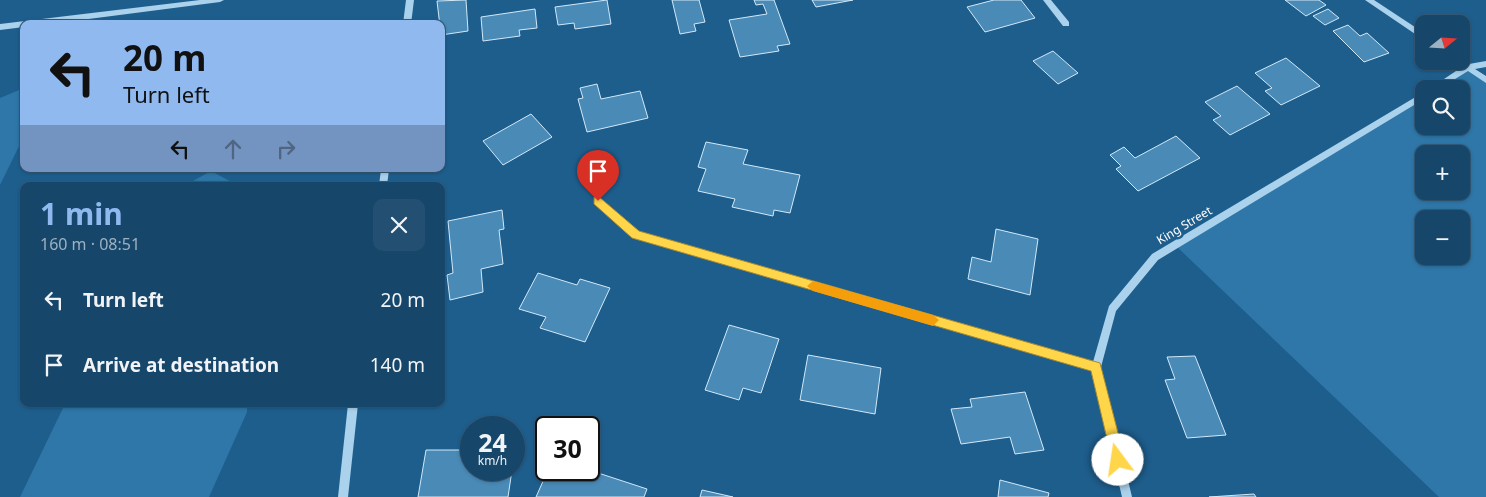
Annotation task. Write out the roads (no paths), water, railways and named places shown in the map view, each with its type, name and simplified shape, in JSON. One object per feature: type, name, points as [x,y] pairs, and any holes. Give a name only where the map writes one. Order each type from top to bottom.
[{"type":"street","points":[[58,20],[220,0]]},
{"type":"street","points":[[408,20],[410,0]]},
{"type":"street","points":[[1047,0],[1066,24]]},
{"type":"street","points":[[1369,0],[1415,31]]},
{"type":"street","points":[[0,27],[20,25]]},
{"type":"street","points":[[1470,67],[1486,64]]},
{"type":"street","points":[[1470,68],[1486,80]]},
{"type":"street","points":[[1448,80],[1463,70]]},
{"type":"street","name":"King Street","points":[[1127,497],[1096,367],[1112,309],[1155,257],[1415,100]]},
{"type":"street","points":[[598,201],[636,235],[1096,367]]},
{"type":"street","points":[[344,497],[353,407]]}]
